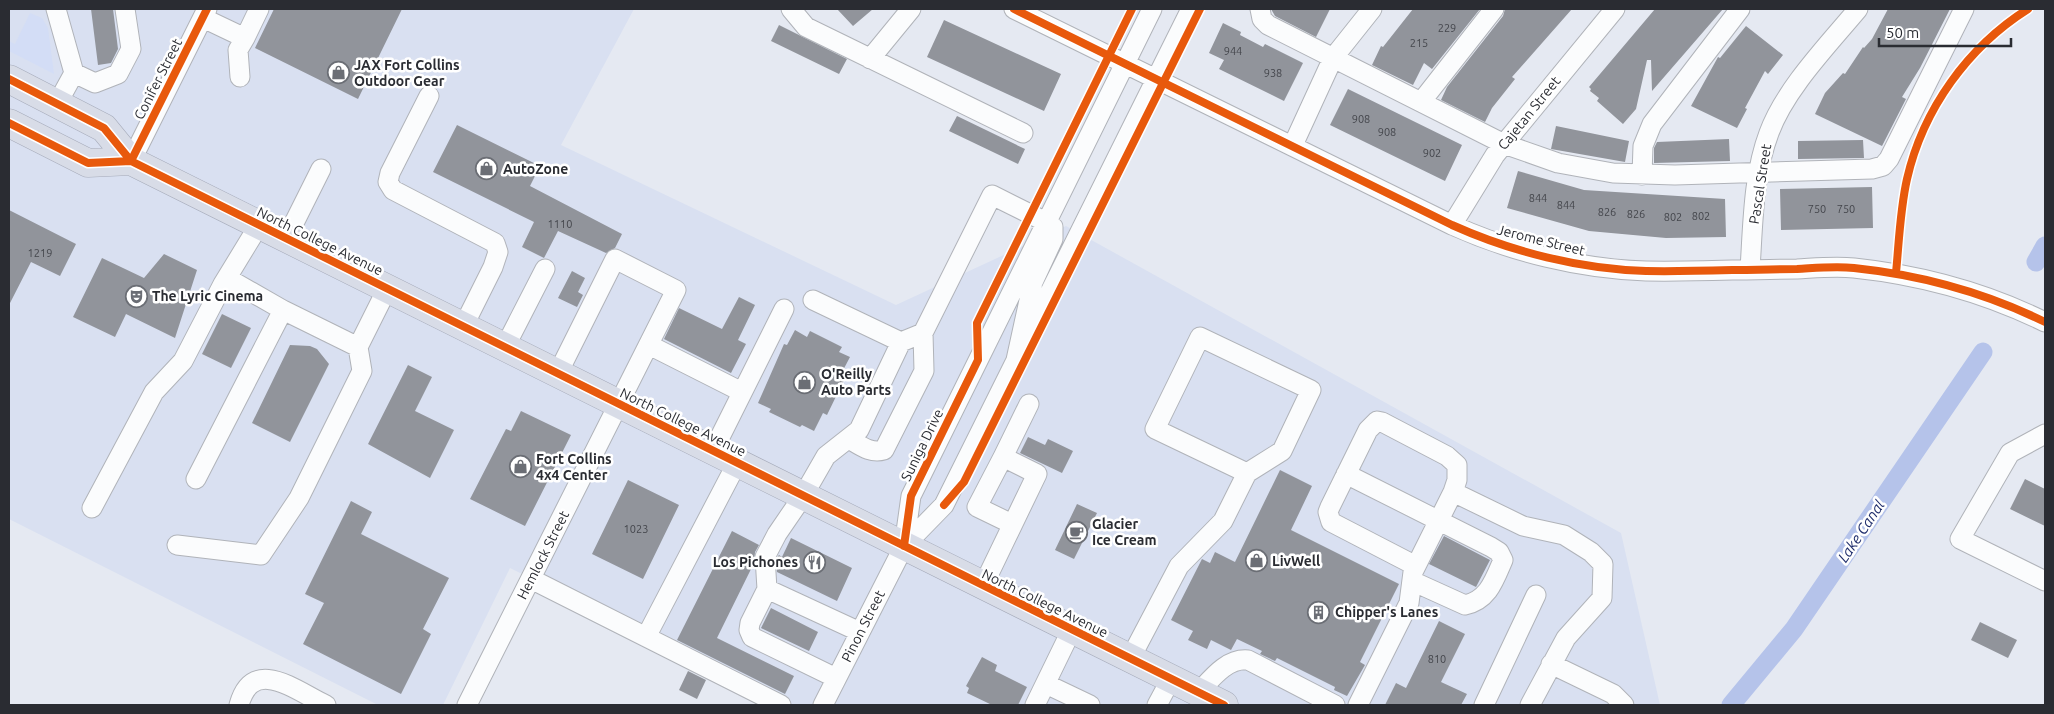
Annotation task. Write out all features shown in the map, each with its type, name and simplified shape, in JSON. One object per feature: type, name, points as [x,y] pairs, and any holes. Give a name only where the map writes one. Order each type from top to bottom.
[{"type":"highway","name":"North College Avenue","points":[[9,79],[104,128],[131,161],[1224,705]]},
{"type":"highway","name":"North College Avenue","points":[[9,123],[88,163],[131,161]]},
{"type":"street","points":[[56,9],[74,73],[58,104]]},
{"type":"street","points":[[74,73],[95,83],[118,74],[131,49],[125,9]]},
{"type":"street","points":[[240,77],[238,50],[259,9]]},
{"type":"street","points":[[792,9],[806,27],[1023,133]]},
{"type":"street","points":[[870,59],[911,9]]},
{"type":"street","name":"Jerome Street","points":[[1014,9],[1452,225],[1504,246],[1605,268],[1646,271],[1852,268],[1905,275],[1939,281],[1987,296],[2045,322]]},
{"type":"street","name":"Suniga Drive","points":[[904,546],[910,496],[1152,9]]},
{"type":"street","points":[[904,546],[944,505],[1191,9]]},
{"type":"street","points":[[1260,9],[1262,19],[1268,26],[1504,144],[1530,154],[1577,167],[1613,174],[1642,175],[1872,169],[1883,166],[1889,159],[1964,9]]},
{"type":"street","points":[[1293,145],[1334,58],[1372,9]]},
{"type":"street","points":[[1420,102],[1494,9]]},
{"type":"street","name":"Cajetan Street","points":[[1452,225],[1504,144],[1615,9]]},
{"type":"street","points":[[1642,175],[1643,146],[1652,124],[1740,9]]},
{"type":"street","name":"Pascal Street","points":[[1750,269],[1759,173],[1769,133],[1781,108],[1798,82],[1858,9]]},
{"type":"street","points":[[205,13],[245,38]]},
{"type":"street","name":"Conifer Street","points":[[131,161],[205,13]]},
{"type":"street","points":[[429,96],[390,173],[388,182],[393,190],[495,244],[498,252],[493,267],[464,327]]},
{"type":"street","points":[[286,238],[321,169]]},
{"type":"street","points":[[850,439],[870,451],[884,450],[924,371],[923,333],[992,195],[1046,222],[1052,227],[1053,239],[1033,282],[1016,360]]},
{"type":"street","points":[[92,508],[154,392],[183,361],[227,278],[259,225]]},
{"type":"street","name":"Hemlock Street","points":[[473,703],[531,579],[676,290],[615,259],[558,373]]},
{"type":"street","points":[[505,347],[545,268]]},
{"type":"street","points":[[227,278],[283,310],[358,347]]},
{"type":"street","points":[[177,545],[261,555],[299,498],[362,371],[358,347],[387,288]]},
{"type":"street","points":[[813,300],[901,342]]},
{"type":"street","points":[[196,479],[283,310]]},
{"type":"street","points":[[646,637],[725,457],[742,392],[784,310]]},
{"type":"street","points":[[836,678],[752,637],[749,630],[750,623],[767,589],[766,557],[777,534],[803,496],[826,456],[859,430],[901,342],[923,333]]},
{"type":"street","points":[[1130,659],[1179,566],[1222,521],[1247,473],[1282,451],[1311,390],[1200,337],[1155,429],[1247,473]]},
{"type":"street","points":[[649,345],[742,392]]},
{"type":"street","points":[[1012,524],[977,507],[1029,404]]},
{"type":"street","points":[[1346,474],[1438,522],[1499,552],[1503,560],[1491,588],[1477,602],[1464,605],[1414,573],[1331,522],[1328,512],[1330,506],[1346,474],[1368,430],[1372,424],[1382,422],[1447,456],[1457,465],[1457,480],[1452,492],[1438,522],[1414,573],[1409,604],[1358,705]]},
{"type":"street","points":[[2045,434],[2010,453],[1960,538],[2045,581]]},
{"type":"street","points":[[983,586],[1037,474],[1002,457]]},
{"type":"street","points":[[1452,492],[1523,526],[1564,535],[1591,552],[1603,564],[1602,598],[1566,638],[1530,705]]},
{"type":"street","name":"Pinon Street","points":[[823,705],[904,546]]},
{"type":"street","points":[[531,579],[781,705]]},
{"type":"street","points":[[767,589],[860,632]]},
{"type":"street","points":[[1484,705],[1536,595]]},
{"type":"street","points":[[1035,705],[1072,630]]},
{"type":"street","points":[[1198,693],[1221,669],[1240,659],[1248,660],[1334,705]]},
{"type":"street","points":[[1551,664],[1613,694],[1624,705]]},
{"type":"street","points":[[239,705],[244,691],[255,680],[268,678],[326,705]]},
{"type":"street","points":[[1157,705],[1172,679]]},
{"type":"street","points":[[1046,684],[1090,705]]},
{"type":"shaded area","points":[[9,9],[634,9],[561,145],[896,305],[1066,226],[1621,533],[1660,705],[787,705],[510,568],[443,705],[378,705],[9,519]]},
{"type":"shaded area","points":[[30,13],[42,18],[48,28],[54,74],[9,51],[9,41],[15,44]]},
{"type":"building","points":[[91,9],[113,9],[118,49],[111,63],[98,65]]},
{"type":"building","name":"JAX Fort Collins Outdoor Gear","points":[[274,9],[402,9],[358,99],[255,48]]},
{"type":"building","points":[[837,9],[873,9],[853,26]]},
{"type":"building","points":[[1271,9],[1330,9],[1316,37],[1275,16]]},
{"type":"building","points":[[1413,9],[1480,9],[1432,69],[1424,63],[1413,85],[1372,65],[1381,46],[1383,47]]},
{"type":"building","points":[[1505,9],[1572,9],[1512,77],[1515,79],[1492,108],[1485,122],[1441,100],[1447,87],[1503,16]]},
{"type":"building","points":[[1655,9],[1723,9],[1652,91],[1651,60],[1647,60],[1636,109],[1623,124],[1597,101],[1599,98],[1590,91],[1589,87]]},
{"type":"building","points":[[1888,9],[1950,9],[1920,68],[1902,97],[1906,99],[1882,146],[1815,114],[1825,93],[1843,73],[1845,74],[1863,47],[1872,39]]},
{"type":"building","points":[[944,20],[1061,74],[1044,111],[927,57]]},
{"type":"building","points":[[1223,23],[1241,32],[1240,35],[1263,47],[1265,44],[1303,63],[1284,101],[1219,69],[1224,60],[1209,53]]},
{"type":"building","points":[[779,25],[847,59],[839,74],[771,41]]},
{"type":"building","points":[[1746,26],[1783,55],[1768,74],[1765,71],[1745,108],[1747,109],[1737,128],[1691,106],[1718,57],[1720,58]]},
{"type":"building","points":[[1348,89],[1462,145],[1445,181],[1330,125]]},
{"type":"building","points":[[957,116],[1025,149],[1018,164],[949,131]]},
{"type":"building","points":[[457,125],[540,166],[530,186],[622,234],[615,248],[606,253],[558,231],[544,258],[522,247],[534,222],[433,172]]},
{"type":"building","points":[[1556,126],[1629,141],[1625,162],[1551,149]]},
{"type":"building","points":[[1729,139],[1730,161],[1654,163],[1654,148],[1657,142]]},
{"type":"building","points":[[1863,140],[1864,158],[1798,159],[1798,141]]},
{"type":"building","points":[[1518,171],[1584,190],[1725,199],[1726,237],[1666,238],[1589,231],[1507,208]]},
{"type":"building","points":[[1872,187],[1873,228],[1781,230],[1780,189]]},
{"type":"building","points":[[9,210],[76,244],[60,276],[31,262],[9,305]]},
{"type":"building","name":"The Lyric Cinema","points":[[164,254],[197,270],[175,338],[126,314],[115,337],[73,317],[102,258],[144,278]]},
{"type":"building","points":[[572,271],[585,278],[578,292],[583,295],[577,307],[558,298]]},
{"type":"building","points":[[739,297],[755,305],[738,340],[746,344],[731,373],[664,339],[679,308],[722,329]]},
{"type":"building","points":[[222,314],[251,328],[231,368],[202,354]]},
{"type":"building","name":"O'Reilly Auto Parts","points":[[795,330],[807,337],[810,331],[842,347],[839,352],[850,357],[840,376],[845,378],[827,415],[823,413],[814,431],[802,425],[800,427],[769,412],[771,409],[758,403],[784,344],[787,345]]},
{"type":"building","points":[[290,345],[310,346],[317,349],[329,364],[290,442],[252,423]]},
{"type":"building","points":[[408,365],[432,377],[415,411],[454,430],[430,478],[368,444]]},
{"type":"building","name":"Fort Collins 4x4 Center","points":[[521,411],[571,435],[525,526],[470,499],[506,429],[511,431]]},
{"type":"building","points":[[1028,437],[1045,445],[1048,439],[1073,451],[1062,473],[1020,453]]},
{"type":"building","name":"Chipper's Lanes","points":[[1280,470],[1312,486],[1291,530],[1399,584],[1360,662],[1365,665],[1347,696],[1334,690],[1335,687],[1277,658],[1275,661],[1260,654],[1262,651],[1237,639],[1231,650],[1211,640],[1207,649],[1188,640],[1193,631],[1171,620],[1202,559],[1210,563],[1215,552],[1235,562]]},
{"type":"building","points":[[2025,479],[2045,489],[2045,526],[2010,509]]},
{"type":"building","points":[[628,480],[679,505],[643,579],[592,554]]},
{"type":"building","points":[[351,501],[372,512],[361,534],[449,578],[423,629],[431,634],[401,694],[303,644],[324,603],[305,594]]},
{"type":"building","name":"Glacier Ice Cream","points":[[1077,504],[1097,513],[1074,559],[1055,550]]},
{"type":"building","points":[[732,531],[759,545],[755,552],[754,563],[717,638],[794,676],[785,694],[677,640]]},
{"type":"building","points":[[1444,536],[1490,560],[1476,587],[1429,564]]},
{"type":"building","points":[[791,538],[852,568],[837,601],[777,572],[776,559],[779,555],[782,557]]},
{"type":"building","points":[[771,608],[818,632],[809,651],[761,628]]},
{"type":"building","points":[[1439,621],[1465,634],[1441,682],[1467,694],[1461,705],[1385,705],[1396,683],[1406,688]]},
{"type":"building","points":[[1980,622],[2017,640],[2008,658],[1971,640]]},
{"type":"building","points":[[982,657],[997,665],[995,671],[1027,687],[1018,705],[992,705],[967,693],[969,688],[966,686]]},
{"type":"building","points":[[688,671],[706,680],[697,699],[679,690]]},
{"type":"waterway","name":"Lake Canal","points":[[2036,262],[2045,246]]},
{"type":"waterway","name":"Lake Canal","points":[[1731,705],[1794,629],[1983,352]]},
{"type":"cycle path","points":[[131,161],[207,9]]},
{"type":"cycle path","points":[[1014,9],[1452,225],[1522,251],[1571,263],[1621,270],[1684,271],[1840,267],[1879,271],[1952,286],[1999,302],[2045,322]]},
{"type":"cycle path","points":[[904,546],[911,496],[978,360],[977,323],[1132,9]]},
{"type":"cycle path","points":[[944,505],[964,482],[1200,9]]},
{"type":"cycle path","points":[[1896,273],[1901,214],[1907,179],[1914,153],[1924,128],[1936,104],[1968,61],[2006,24],[2028,9]]},
{"type":"cycle path","points":[[9,79],[104,128],[131,161],[1224,705]]},
{"type":"cycle path","points":[[9,123],[88,163],[131,161]]},
{"type":"place","name":"JAX Fort Collins Outdoor Gear","points":[[338,73]]},
{"type":"place","name":"AutoZone","points":[[487,169]]},
{"type":"place","name":"The Lyric Cinema","points":[[136,296]]},
{"type":"place","name":"O'Reilly Auto Parts","points":[[805,382]]},
{"type":"place","name":"Fort Collins 4x4 Center","points":[[520,467]]},
{"type":"place","name":"Glacier Ice Cream","points":[[1076,532]]},
{"type":"place","name":"LivWell","points":[[1256,561]]},
{"type":"place","name":"Los Pichones","points":[[814,562]]},
{"type":"place","name":"Chipper's Lanes","points":[[1319,612]]}]
